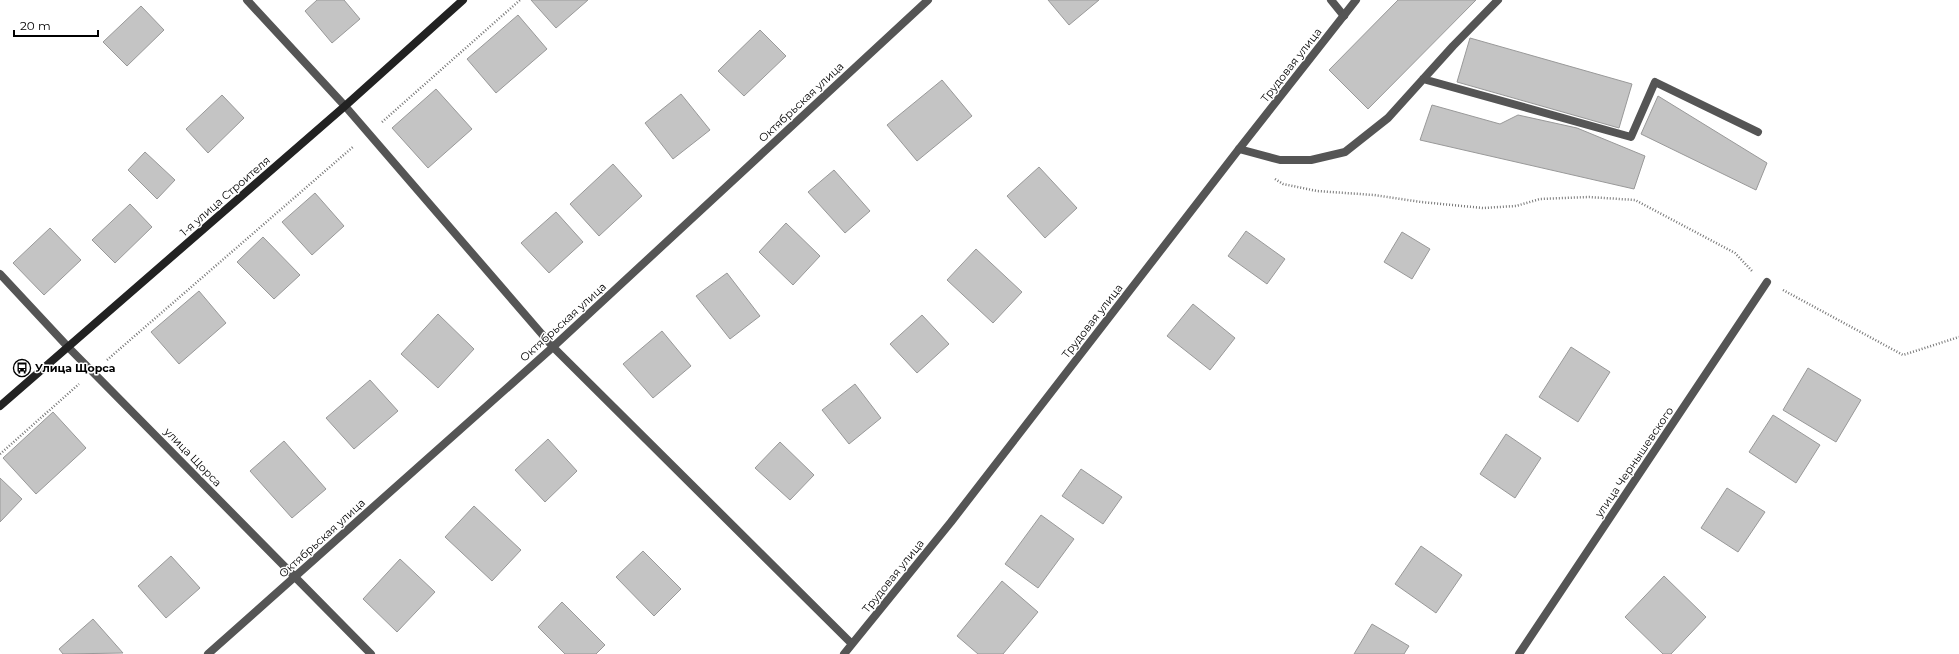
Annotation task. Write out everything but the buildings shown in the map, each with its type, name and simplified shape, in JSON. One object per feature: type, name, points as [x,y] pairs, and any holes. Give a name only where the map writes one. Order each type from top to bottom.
[{"type":"street","points":[[247,0],[369,133],[553,347],[852,644]]},
{"type":"street","name":"1-я улица Строителя","points":[[0,406],[69,348],[345,106],[463,0]]},
{"type":"street","name":"Октябрьская улица","points":[[208,654],[553,347],[928,0]]},
{"type":"street","points":[[1331,0],[1344,16]]},
{"type":"street","name":"Трудовая улица","points":[[844,654],[951,522],[1356,0]]},
{"type":"street","points":[[1239,149],[1280,160],[1311,160],[1345,152],[1388,118],[1498,0]]},
{"type":"street","points":[[1423,80],[1631,137],[1655,82],[1758,132]]},
{"type":"street","name":"улица Щорса","points":[[0,274],[69,348],[371,654]]},
{"type":"street","name":"улица Чернышевского","points":[[1519,654],[1767,282]]},
{"type":"path","points":[[0,454],[520,0]]},
{"type":"path","points":[[1272,177],[1283,184],[1317,191],[1374,195],[1421,202],[1483,208],[1516,206],[1540,199],[1589,197],[1635,200],[1735,253],[1753,273],[1767,282],[1903,355],[1959,337]]},
{"type":"place","name":"Улица Щорса","points":[[22,368]]}]
